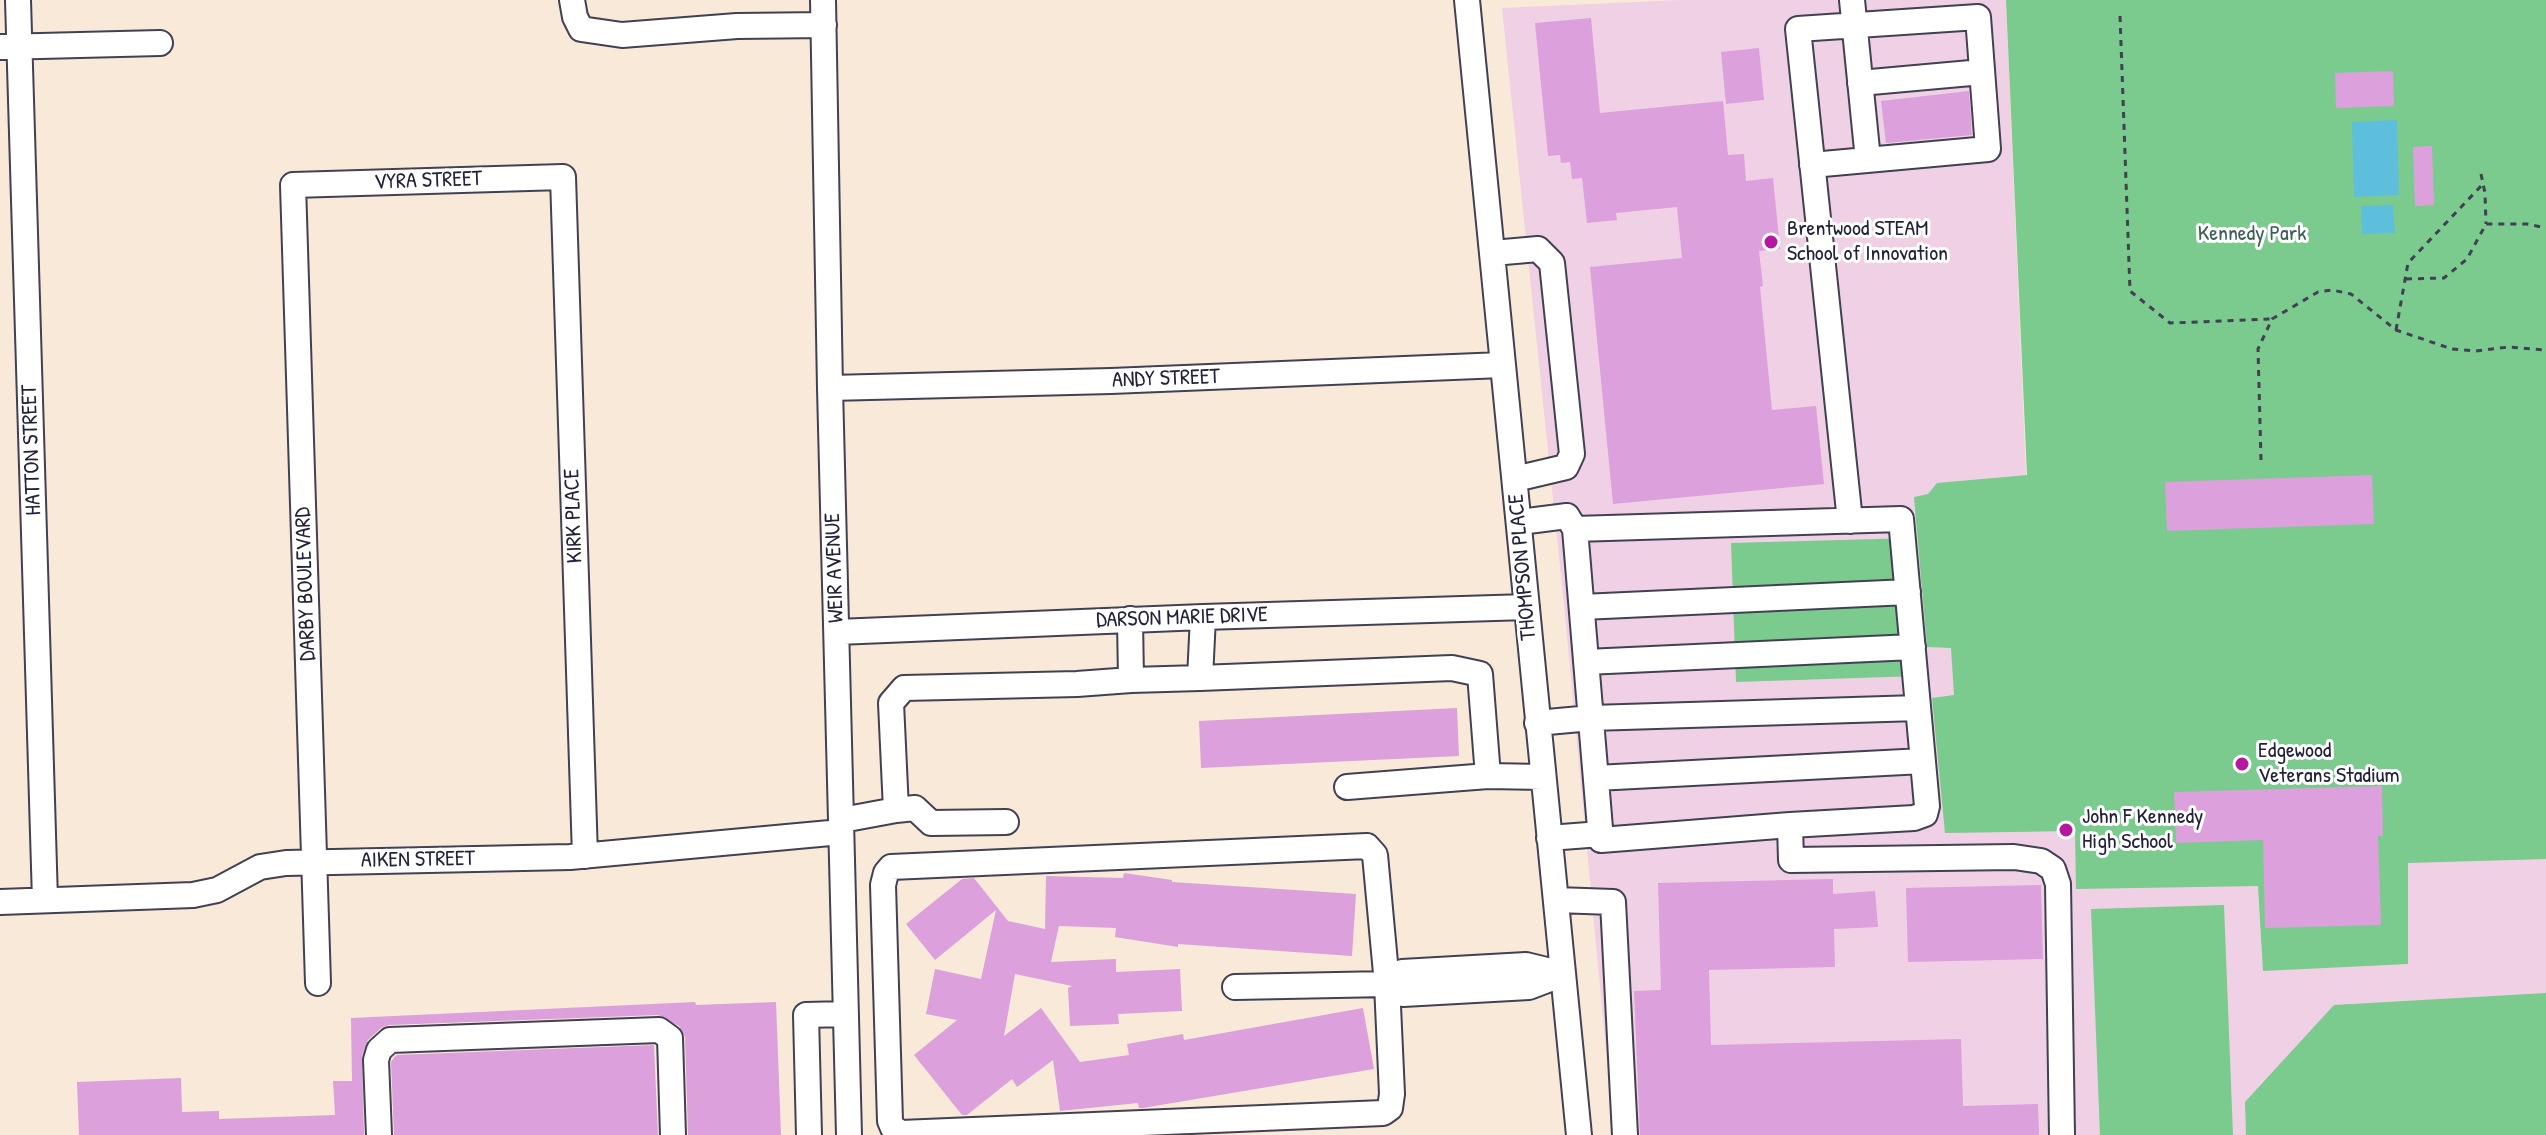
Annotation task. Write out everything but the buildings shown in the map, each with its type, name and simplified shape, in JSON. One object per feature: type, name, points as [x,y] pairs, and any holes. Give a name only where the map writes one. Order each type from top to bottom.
[{"type":"street","name":"HATTON STREET","points":[[18,0],[10,46],[45,900]]},
{"type":"street","points":[[572,0],[581,29],[622,35],[737,26],[824,25]]},
{"type":"street","name":"WEIR AVENUE","points":[[823,0],[849,1135]]},
{"type":"street","name":"THOMPSON PLACE","points":[[1467,0],[1579,1135]]},
{"type":"street","points":[[1852,0],[1868,160]]},
{"type":"street","points":[[1812,165],[1988,149],[1978,17],[1798,29],[1812,165],[1850,521]]},
{"type":"street","points":[[10,46],[160,43]]},
{"type":"street","points":[[1860,83],[1982,72]]},
{"type":"street","name":"VYRA STREET","points":[[293,185],[563,177]]},
{"type":"street","name":"KIRK PLACE","points":[[563,177],[585,856]]},
{"type":"street","name":"DARBY BOULEVARD","points":[[293,185],[318,983]]},
{"type":"street","points":[[1493,253],[1538,249],[1552,263],[1572,454],[1566,467],[1515,479]]},
{"type":"street","name":"ANDY STREET","points":[[830,388],[1111,381],[1502,365]]},
{"type":"street","points":[[1520,522],[1567,516],[1575,529],[1601,837]]},
{"type":"street","points":[[1549,838],[1914,818],[1925,814],[1927,806],[1901,519],[1575,529]]},
{"type":"street","points":[[1582,607],[1908,592]]},
{"type":"street","name":"DARSON MARIE DRIVE","points":[[837,632],[1527,607]]},
{"type":"street","points":[[1200,678],[1203,617]]},
{"type":"street","points":[[1130,619],[1131,680]]},
{"type":"street","points":[[1586,662],[1913,647]]},
{"type":"street","points":[[1006,822],[931,823],[915,808],[896,810],[891,703],[904,688],[1452,668],[1480,674],[1488,776]]},
{"type":"street","points":[[1537,723],[1591,718],[1918,708]]},
{"type":"street","points":[[1596,778],[1923,761]]},
{"type":"street","points":[[1347,787],[1488,776],[1543,777]]},
{"type":"street","name":"AIKEN STREET","points":[[0,902],[193,895],[217,890],[260,867],[316,862],[585,856],[842,826],[896,810]]},
{"type":"street","points":[[1790,825],[1791,860],[2014,857],[2041,861],[2053,869],[2058,884],[2062,1135]]},
{"type":"street","points":[[1367,846],[1375,855],[1387,984],[1392,1094],[1390,1108],[1383,1113],[901,1133],[893,1128],[890,1121],[883,885],[891,867],[1367,846]]},
{"type":"street","points":[[1556,900],[1613,902],[1625,1135]]},
{"type":"street","points":[[1235,987],[1387,984],[1402,972],[1511,965],[1526,965],[1563,974]]},
{"type":"street","points":[[809,1135],[806,1015],[845,1014]]},
{"type":"street","points":[[379,1135],[376,1060],[379,1050],[390,1040],[659,1030],[670,1038],[673,1135]]},
{"type":"path","points":[[2120,16],[2130,291],[2170,323],[2272,319],[2318,292],[2332,290],[2351,294],[2396,330],[2452,349],[2476,351],[2509,347],[2546,350]]},
{"type":"path","points":[[2405,279],[2444,278],[2467,259],[2486,224],[2481,174]]},
{"type":"path","points":[[2396,330],[2408,263],[2482,185]]},
{"type":"path","points":[[2486,224],[2527,224],[2546,228]]},
{"type":"path","points":[[2261,460],[2258,349],[2272,319]]},
{"type":"shaded area","name":"John F Kennedy High School","points":[[1680,0],[2006,0],[2026,476],[2544,457],[2546,1135],[1614,1135],[1563,595],[1502,8]]},
{"type":"green space","name":"Kennedy Park","points":[[2006,0],[2546,0],[2546,859],[2408,863],[2408,964],[2263,971],[2258,886],[2076,889],[2075,831],[1945,833],[1932,698],[1954,695],[1951,648],[1927,647],[1914,497],[1928,494],[1937,483],[2027,475]]},
{"type":"green space","points":[[1914,538],[1918,676],[1736,682],[1731,543]]},
{"type":"green space","points":[[2224,905],[2233,1135],[2100,1135],[2091,909]]},
{"type":"green space","points":[[2546,993],[2546,1135],[2246,1135],[2245,1102],[2334,1005]]},
{"type":"water","points":[[2397,120],[2399,195],[2354,197],[2352,122]]},
{"type":"water","points":[[2393,205],[2395,233],[2362,234],[2361,206]]},
{"type":"place","name":"Brentwood STEAM School of Innovation","points":[[1771,242]]},
{"type":"place","name":"Edgewood Veterans Stadium","points":[[2242,764]]},
{"type":"place","name":"John F Kennedy High School","points":[[2066,830]]}]
